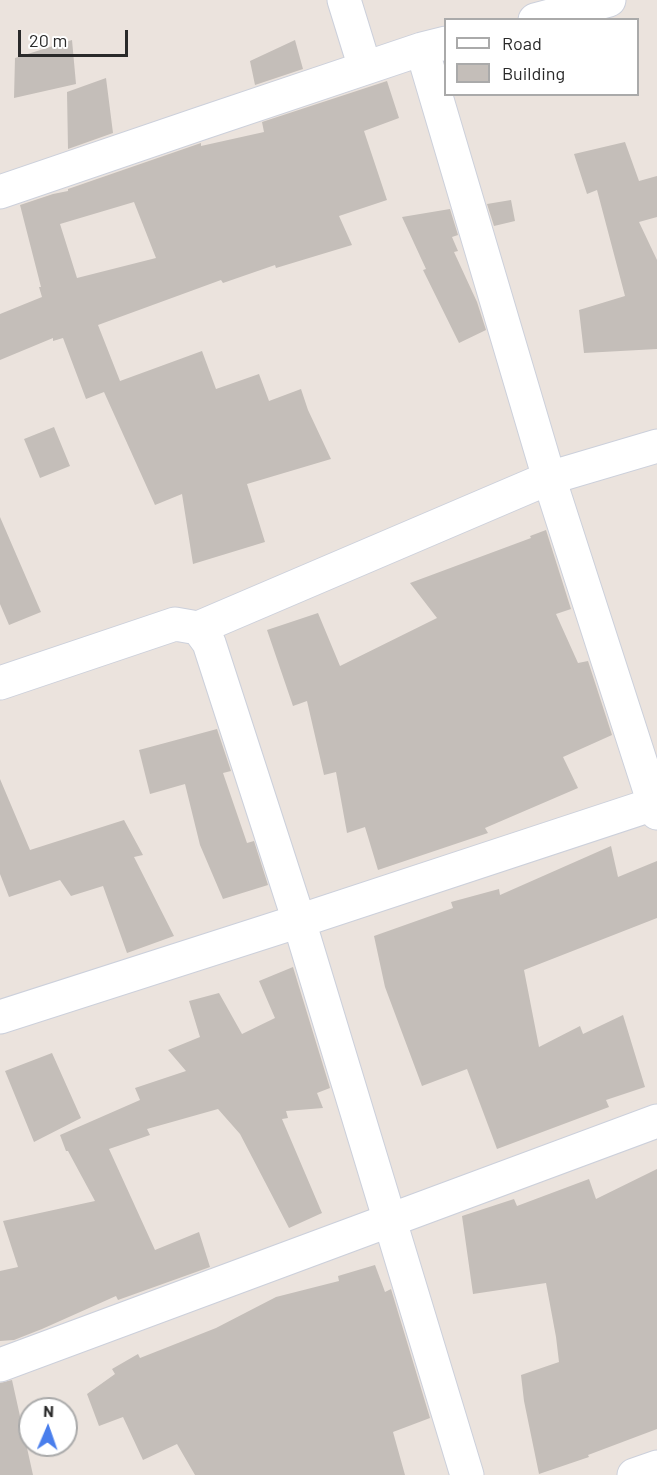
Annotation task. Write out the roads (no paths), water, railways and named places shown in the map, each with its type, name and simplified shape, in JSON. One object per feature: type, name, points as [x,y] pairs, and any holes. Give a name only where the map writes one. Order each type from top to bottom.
[{"type":"street","points":[[344,0],[365,68]]},
{"type":"street","points":[[542,18],[609,0]]},
{"type":"street","points":[[2,182],[434,46],[444,84]]},
{"type":"street","points":[[0,1017],[656,807],[549,478],[447,96]]},
{"type":"street","points":[[0,683],[175,624],[198,628],[549,478],[657,446]]},
{"type":"street","points":[[198,628],[209,643],[299,921],[467,1475]]},
{"type":"street","points":[[0,1365],[657,1121]]},
{"type":"street","points":[[634,1475],[657,1467]]}]
